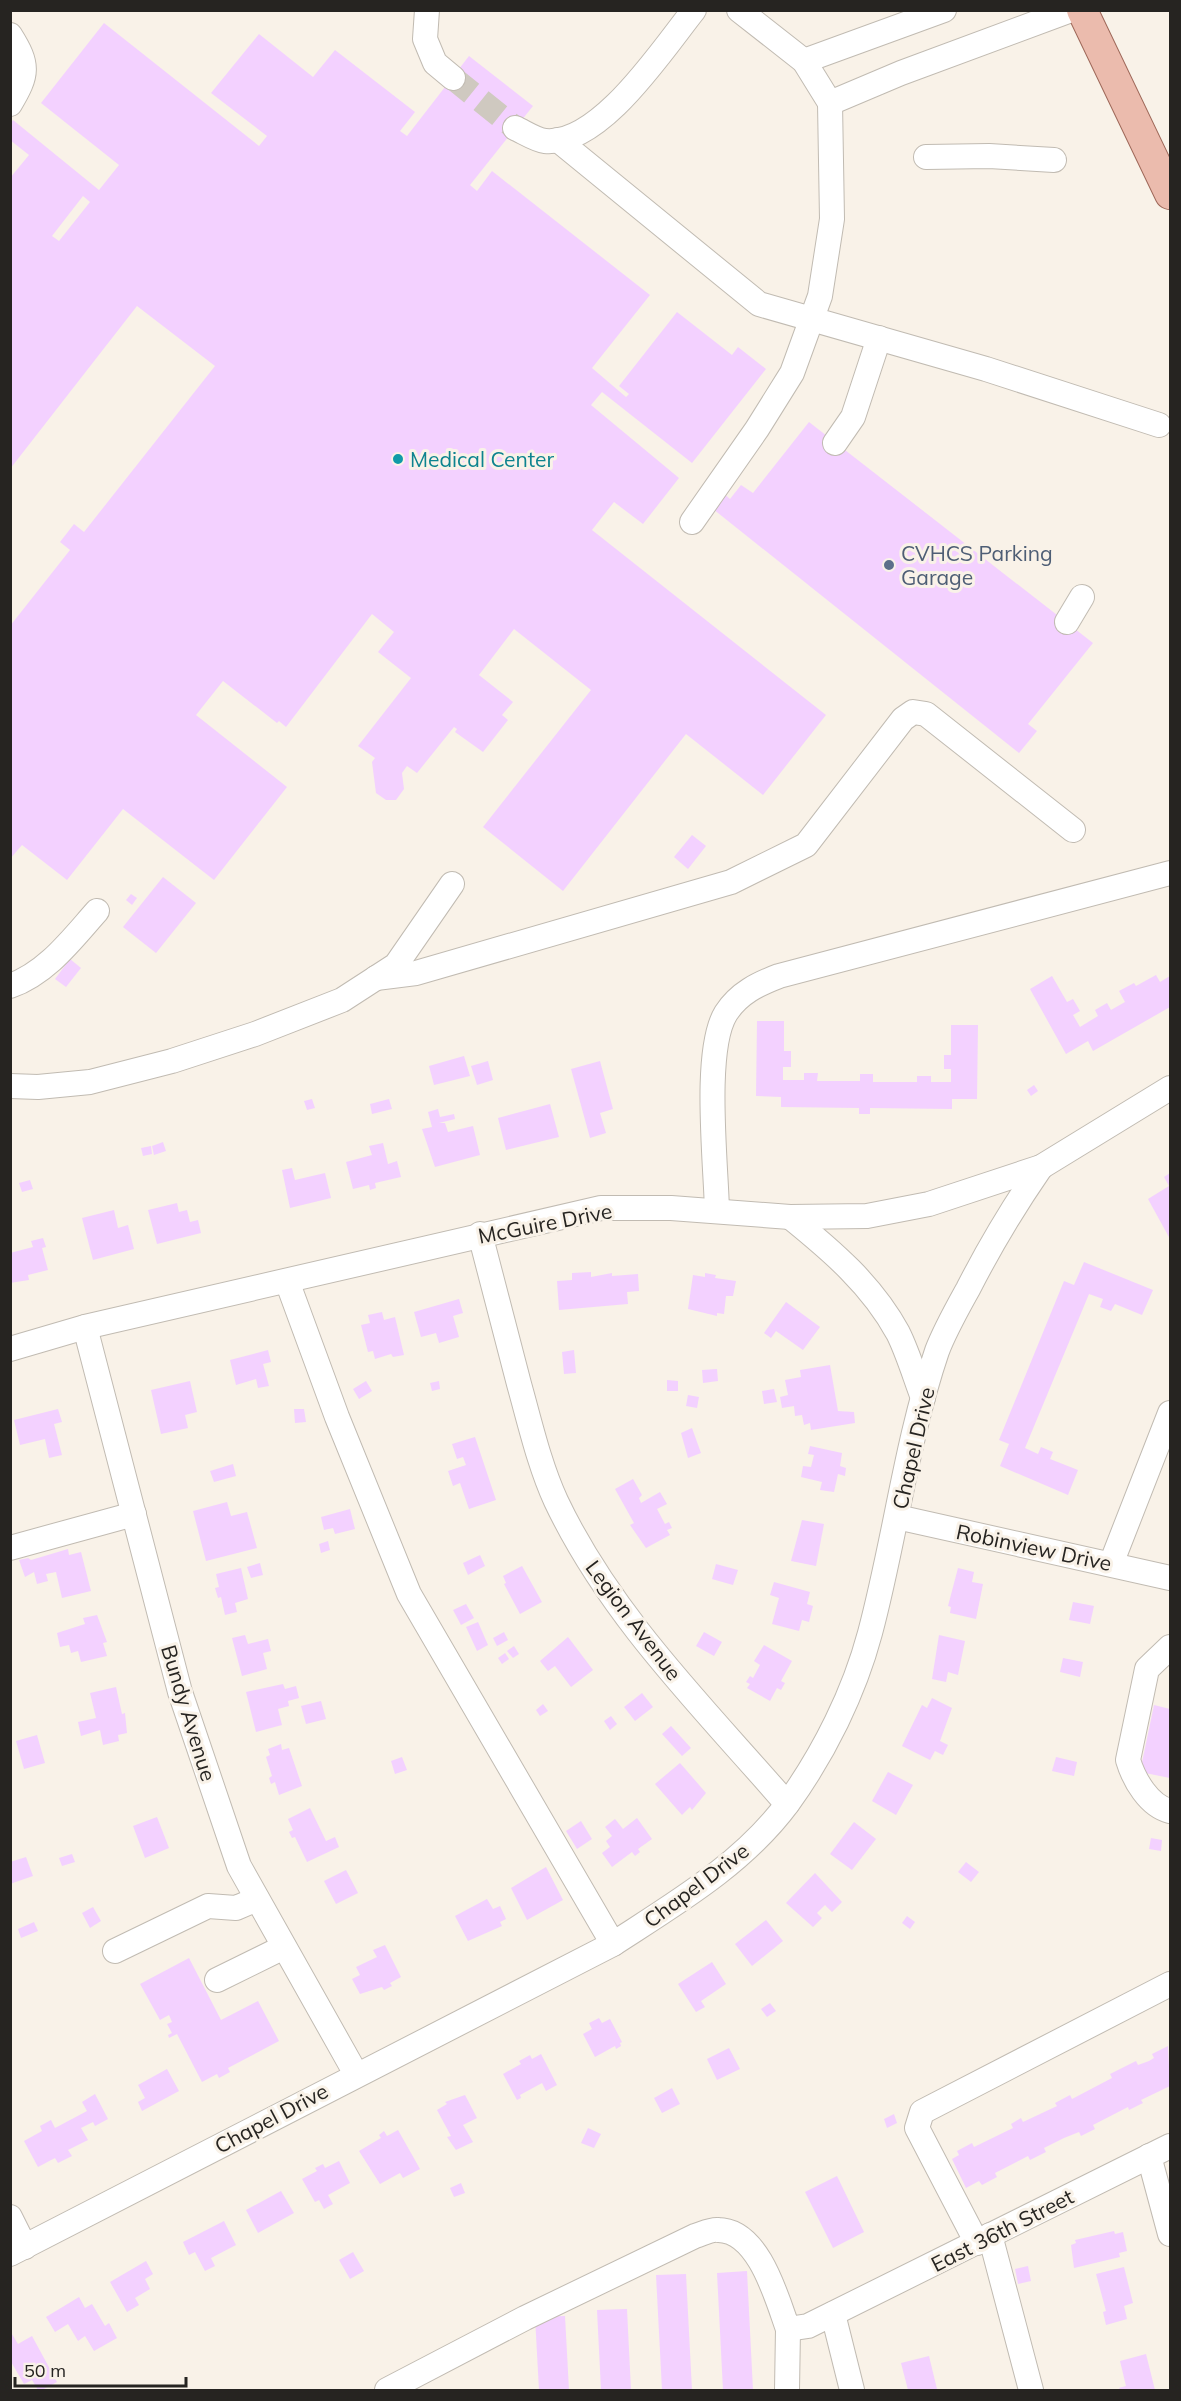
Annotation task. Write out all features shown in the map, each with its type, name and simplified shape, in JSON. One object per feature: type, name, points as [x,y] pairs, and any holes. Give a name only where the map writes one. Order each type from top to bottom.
[{"type":"main road","points":[[1082,10],[1168,182]]},
{"type":"street","points":[[427,10],[424,14],[425,39],[428,47],[435,63],[453,78]]},
{"type":"street","points":[[515,128],[544,141],[558,140],[572,138],[602,120],[694,10]]},
{"type":"street","points":[[692,522],[758,429],[792,373],[820,296],[832,219],[831,103],[804,61],[739,10]]},
{"type":"street","points":[[804,61],[944,10]]},
{"type":"street","points":[[831,103],[901,73],[1071,10]]},
{"type":"street","points":[[10,35],[24,60],[25,79],[10,104]]},
{"type":"street","points":[[558,140],[759,304],[813,317],[986,369],[1159,425]]},
{"type":"street","points":[[926,157],[989,156],[1054,160]]},
{"type":"street","points":[[835,442],[853,417],[879,338]]},
{"type":"street","points":[[1066,622],[1082,597]]},
{"type":"street","points":[[376,978],[416,973],[636,911],[731,882],[763,867],[806,845],[903,719],[913,712],[926,714],[1072,830]]},
{"type":"street","points":[[717,1211],[714,1076],[717,1033],[726,1013],[739,997],[757,985],[779,976],[1170,873]]},
{"type":"street","points":[[10,1086],[38,1088],[90,1082],[172,1061],[255,1034],[342,1000],[396,965],[452,884]]},
{"type":"street","points":[[10,986],[22,982],[55,958],[97,911]]},
{"type":"street","name":"McGuire Drive","points":[[10,1349],[85,1327],[480,1234],[601,1208],[717,1211],[790,1217],[867,1216],[929,1204],[1041,1167],[1170,1088]]},
{"type":"street","name":"Chapel Drive","points":[[18,2251],[356,2074],[613,1944],[689,1895],[731,1863],[760,1835],[787,1804],[814,1764],[854,1682],[870,1635],[923,1398],[938,1349],[1003,1222],[1041,1167]]},
{"type":"street","points":[[790,1217],[841,1259],[873,1296],[898,1333],[923,1398]]},
{"type":"street","name":"Legion Avenue","points":[[480,1234],[535,1443],[555,1499],[578,1545],[608,1592],[639,1634],[787,1804]]},
{"type":"street","points":[[287,1281],[337,1417],[409,1594],[613,1944]]},
{"type":"street","name":"Bundy Avenue","points":[[85,1327],[180,1692],[239,1866],[356,2074]]},
{"type":"street","points":[[1111,1564],[1170,1413]]},
{"type":"street","points":[[10,1548],[134,1515]]},
{"type":"street","name":"Robinview Drive","points":[[897,1517],[1170,1578]]},
{"type":"street","points":[[1170,1647],[1147,1669],[1128,1760],[1132,1774],[1142,1788],[1159,1808],[1170,1810]]},
{"type":"street","points":[[115,1951],[208,1906],[236,1908],[257,1899]]},
{"type":"street","points":[[217,1980],[284,1947]]},
{"type":"street","points":[[1031,2391],[983,2239],[917,2128],[922,2112],[1170,1984]]},
{"type":"street","name":"East 36th Street","points":[[788,2329],[808,2326],[1170,2146]]},
{"type":"street","points":[[1149,2156],[1170,2234]]},
{"type":"street","points":[[10,2217],[18,2251]]},
{"type":"street","points":[[387,2391],[525,2318],[695,2236],[718,2229],[737,2237],[754,2251],[767,2273],[788,2329],[787,2391]]},
{"type":"street","points":[[833,2314],[852,2391]]},
{"type":"building","name":"Medical Center","points":[[104,23],[259,146],[267,136],[211,93],[259,34],[313,77],[335,50],[415,112],[400,131],[407,136],[469,56],[533,106],[470,185],[477,191],[492,171],[650,295],[592,368],[626,397],[629,394],[619,386],[677,312],[732,355],[738,347],[766,369],[692,463],[602,392],[591,405],[679,478],[643,524],[614,502],[592,530],[826,715],[763,795],[686,734],[563,891],[483,827],[591,690],[514,629],[479,675],[513,702],[502,715],[508,720],[483,752],[455,732],[457,729],[454,727],[417,773],[407,766],[402,773],[404,789],[396,800],[386,800],[376,793],[372,762],[375,758],[358,746],[411,678],[378,652],[394,632],[372,614],[286,727],[279,721],[277,723],[223,681],[196,715],[287,787],[214,880],[123,809],[67,880],[22,845],[10,859],[10,626],[70,550],[60,542],[74,524],[84,532],[215,366],[137,306],[10,469],[10,178],[29,155],[10,140],[10,124],[13,120],[99,190],[119,165],[41,103]],"holes":[[[83,196],[90,202],[59,241],[52,236]]]},
{"type":"building","name":"CVHCS Parking Garage","points":[[809,422],[1093,643],[1028,724],[1037,731],[1019,753],[713,509],[721,491],[730,499],[741,485],[753,493]]},
{"type":"building","points":[[692,835],[706,846],[688,869],[674,857]]},
{"type":"building","points":[[163,877],[196,903],[156,953],[123,927]]},
{"type":"building","points":[[131,894],[137,898],[132,905],[126,900]]},
{"type":"building","points":[[70,959],[81,968],[66,987],[55,979]]},
{"type":"building","points":[[1156,975],[1160,982],[1170,976],[1170,1007],[1093,1051],[1088,1041],[1066,1054],[1030,989],[1052,976],[1067,1002],[1073,999],[1080,1011],[1073,1015],[1080,1027],[1098,1016],[1095,1010],[1107,1003],[1111,1010],[1125,1002],[1119,991],[1134,983],[1136,986]]},
{"type":"building","points":[[757,1021],[784,1021],[784,1051],[791,1051],[791,1067],[783,1067],[783,1080],[804,1080],[804,1073],[818,1073],[817,1081],[860,1081],[860,1074],[873,1074],[873,1082],[917,1082],[917,1076],[931,1076],[931,1082],[951,1082],[951,1069],[944,1069],[944,1055],[951,1055],[951,1025],[978,1025],[977,1099],[952,1099],[952,1109],[870,1108],[870,1114],[859,1114],[859,1108],[781,1107],[781,1097],[756,1096]]},
{"type":"building","points":[[464,1056],[470,1076],[434,1085],[429,1066]]},
{"type":"building","points":[[488,1061],[493,1080],[477,1085],[471,1066]]},
{"type":"building","points":[[600,1061],[613,1109],[600,1113],[606,1133],[590,1138],[571,1069]]},
{"type":"building","points":[[1034,1085],[1038,1091],[1031,1096],[1027,1090]]},
{"type":"building","points":[[312,1099],[315,1108],[307,1110],[304,1101]]},
{"type":"building","points":[[389,1099],[392,1109],[372,1114],[370,1104]]},
{"type":"building","points":[[550,1104],[559,1137],[506,1150],[498,1118]]},
{"type":"building","points":[[438,1109],[440,1117],[454,1114],[455,1119],[439,1123],[445,1123],[448,1132],[473,1126],[480,1155],[435,1167],[422,1129],[432,1127],[428,1112]]},
{"type":"building","points":[[163,1142],[166,1151],[154,1155],[152,1146]]},
{"type":"building","points":[[383,1143],[388,1164],[397,1161],[401,1177],[375,1183],[376,1188],[370,1190],[369,1185],[353,1189],[346,1162],[372,1155],[369,1146]]},
{"type":"building","points":[[151,1146],[152,1154],[143,1156],[141,1148]]},
{"type":"building","points":[[292,1168],[295,1180],[325,1173],[331,1198],[290,1208],[282,1170]]},
{"type":"building","points":[[1170,1173],[1170,1239],[1148,1199],[1169,1186],[1164,1177]]},
{"type":"building","points":[[30,1180],[33,1189],[22,1192],[19,1183]]},
{"type":"building","points":[[177,1203],[179,1212],[187,1210],[190,1222],[198,1220],[201,1233],[157,1244],[148,1210]]},
{"type":"building","points":[[114,1210],[118,1228],[128,1225],[134,1249],[93,1260],[82,1218]]},
{"type":"building","points":[[43,1238],[46,1247],[42,1248],[48,1270],[28,1275],[29,1280],[10,1283],[10,1253],[33,1247],[31,1241]]},
{"type":"building","points":[[1084,1262],[1153,1290],[1142,1315],[1115,1304],[1111,1311],[1100,1307],[1103,1299],[1089,1294],[1025,1448],[1038,1454],[1041,1447],[1053,1452],[1050,1459],[1078,1470],[1068,1495],[1000,1466],[1009,1444],[999,1440],[1064,1281],[1074,1285]]},
{"type":"building","points":[[591,1272],[591,1277],[612,1273],[612,1276],[638,1274],[639,1291],[627,1292],[628,1304],[559,1310],[557,1281],[572,1280],[572,1273]]},
{"type":"building","points":[[705,1273],[716,1275],[715,1278],[736,1281],[733,1296],[726,1296],[724,1314],[717,1313],[717,1316],[688,1309],[693,1275],[705,1277]]},
{"type":"building","points":[[459,1299],[463,1313],[453,1316],[459,1337],[439,1343],[436,1333],[421,1337],[414,1312]]},
{"type":"building","points":[[786,1302],[820,1327],[803,1350],[776,1331],[771,1338],[764,1333]]},
{"type":"building","points":[[382,1312],[384,1320],[395,1317],[404,1355],[393,1357],[391,1354],[375,1359],[373,1351],[368,1352],[361,1325],[370,1323],[368,1315]]},
{"type":"building","points":[[268,1350],[271,1362],[263,1364],[269,1386],[258,1388],[256,1379],[236,1385],[230,1360]]},
{"type":"building","points":[[574,1350],[576,1373],[564,1374],[562,1352]]},
{"type":"building","points":[[830,1365],[838,1411],[854,1412],[855,1423],[811,1430],[810,1423],[804,1425],[802,1415],[795,1416],[794,1406],[782,1408],[780,1397],[788,1395],[785,1380],[801,1377],[800,1370]]},
{"type":"building","points":[[717,1369],[718,1381],[703,1383],[702,1370]]},
{"type":"building","points":[[667,1380],[678,1381],[678,1391],[667,1391]]},
{"type":"building","points":[[190,1381],[197,1412],[185,1415],[188,1428],[161,1434],[151,1390]]},
{"type":"building","points":[[366,1381],[372,1391],[359,1399],[353,1389]]},
{"type":"building","points":[[439,1381],[440,1389],[432,1391],[430,1383]]},
{"type":"building","points":[[774,1389],[777,1402],[764,1404],[762,1391]]},
{"type":"building","points":[[688,1395],[699,1397],[697,1408],[686,1406]]},
{"type":"building","points":[[58,1409],[62,1422],[54,1424],[62,1455],[49,1458],[45,1439],[20,1445],[14,1420]]},
{"type":"building","points":[[294,1409],[304,1409],[306,1422],[295,1423]]},
{"type":"building","points":[[692,1428],[701,1453],[688,1458],[681,1433]]},
{"type":"building","points":[[475,1437],[496,1500],[469,1509],[460,1483],[453,1486],[448,1471],[466,1465],[463,1457],[457,1459],[452,1444]]},
{"type":"building","points":[[810,1446],[842,1453],[840,1466],[846,1468],[845,1476],[838,1474],[834,1492],[820,1490],[822,1482],[801,1477],[803,1466],[811,1467],[814,1455],[808,1454]]},
{"type":"building","points":[[233,1464],[236,1476],[214,1482],[210,1471]]},
{"type":"building","points":[[633,1479],[642,1495],[639,1498],[641,1503],[660,1492],[667,1504],[657,1509],[665,1524],[669,1522],[672,1528],[667,1530],[670,1535],[646,1548],[630,1525],[634,1523],[615,1489]]},
{"type":"building","points":[[227,1502],[231,1516],[247,1512],[257,1548],[206,1561],[193,1511]]},
{"type":"building","points":[[350,1509],[355,1529],[335,1534],[333,1528],[324,1530],[321,1517]]},
{"type":"building","points":[[802,1520],[824,1524],[816,1566],[791,1561]]},
{"type":"building","points":[[328,1541],[330,1550],[321,1553],[319,1544]]},
{"type":"building","points":[[68,1549],[69,1555],[81,1552],[91,1591],[62,1598],[56,1572],[46,1574],[48,1581],[37,1584],[34,1572],[25,1577],[19,1560],[28,1558],[31,1560]]},
{"type":"building","points":[[480,1555],[485,1566],[468,1575],[463,1563]]},
{"type":"building","points":[[260,1563],[263,1575],[251,1578],[247,1567]]},
{"type":"building","points":[[716,1564],[738,1570],[733,1585],[712,1579]]},
{"type":"building","points":[[522,1566],[542,1602],[520,1614],[504,1584],[506,1583],[503,1576]]},
{"type":"building","points":[[241,1568],[248,1599],[235,1603],[237,1612],[225,1615],[221,1597],[218,1598],[215,1588],[219,1587],[216,1574]]},
{"type":"building","points":[[958,1568],[974,1572],[972,1582],[983,1584],[976,1619],[950,1613],[951,1607],[948,1606]]},
{"type":"building","points":[[774,1582],[810,1592],[807,1604],[813,1606],[809,1622],[802,1620],[799,1631],[772,1624],[779,1598],[770,1595]]},
{"type":"building","points":[[1073,1602],[1094,1606],[1090,1624],[1069,1620]]},
{"type":"building","points":[[466,1604],[474,1618],[461,1625],[453,1610]]},
{"type":"building","points":[[97,1615],[107,1642],[103,1643],[107,1656],[81,1662],[78,1651],[71,1653],[69,1645],[60,1647],[57,1633],[85,1624],[83,1618]]},
{"type":"building","points":[[478,1622],[488,1645],[477,1651],[466,1627]]},
{"type":"building","points":[[504,1632],[508,1640],[497,1646],[493,1638]]},
{"type":"building","points":[[704,1632],[722,1642],[714,1656],[696,1646]]},
{"type":"building","points":[[245,1635],[248,1644],[268,1639],[271,1651],[263,1653],[267,1669],[242,1676],[232,1638]]},
{"type":"building","points":[[939,1635],[965,1641],[958,1675],[948,1672],[946,1682],[932,1679]]},
{"type":"building","points":[[568,1637],[593,1670],[571,1687],[555,1666],[548,1671],[540,1661]]},
{"type":"building","points":[[764,1645],[792,1661],[781,1681],[785,1683],[781,1690],[777,1688],[770,1701],[747,1688],[750,1684],[746,1682],[750,1676],[753,1678],[760,1665],[754,1661]]},
{"type":"building","points":[[514,1646],[519,1654],[513,1658],[507,1651]]},
{"type":"building","points":[[505,1653],[509,1659],[502,1664],[498,1658]]},
{"type":"building","points":[[1063,1658],[1083,1662],[1080,1677],[1060,1672]]},
{"type":"building","points":[[283,1684],[285,1689],[296,1686],[299,1698],[288,1701],[289,1706],[278,1709],[282,1725],[256,1732],[246,1692]]},
{"type":"building","points":[[116,1687],[122,1714],[125,1713],[127,1733],[118,1735],[119,1741],[103,1745],[100,1730],[81,1736],[78,1722],[96,1718],[90,1693]]},
{"type":"building","points":[[642,1693],[653,1707],[635,1721],[624,1707]]},
{"type":"building","points":[[932,1698],[952,1708],[940,1741],[948,1745],[943,1755],[935,1751],[930,1760],[902,1746],[922,1705],[927,1708]]},
{"type":"building","points":[[321,1701],[326,1719],[306,1724],[301,1706]]},
{"type":"building","points":[[543,1704],[548,1711],[540,1716],[536,1710]]},
{"type":"building","points":[[1154,1705],[1170,1709],[1170,1778],[1140,1772]]},
{"type":"building","points":[[611,1716],[617,1724],[610,1730],[604,1721]]},
{"type":"building","points":[[671,1726],[691,1748],[682,1756],[662,1734]]},
{"type":"building","points":[[37,1735],[45,1763],[24,1769],[16,1741]]},
{"type":"building","points":[[281,1744],[282,1750],[289,1748],[302,1786],[279,1795],[275,1782],[271,1784],[269,1778],[272,1776],[266,1757],[270,1755],[268,1749]]},
{"type":"building","points":[[402,1757],[407,1770],[395,1774],[391,1761]]},
{"type":"building","points":[[1056,1757],[1077,1762],[1074,1776],[1052,1771]]},
{"type":"building","points":[[680,1763],[706,1793],[692,1810],[690,1807],[682,1815],[655,1784]]},
{"type":"building","points":[[888,1772],[913,1785],[896,1815],[872,1801]]},
{"type":"building","points":[[310,1808],[326,1841],[335,1837],[339,1847],[307,1862],[295,1837],[292,1838],[289,1832],[293,1830],[288,1819]]},
{"type":"building","points":[[157,1817],[169,1848],[145,1858],[133,1826]]},
{"type":"building","points":[[637,1818],[652,1839],[638,1849],[640,1852],[635,1856],[632,1852],[612,1867],[602,1853],[610,1847],[606,1841],[612,1836],[605,1827],[615,1819],[623,1829]]},
{"type":"building","points":[[581,1821],[592,1839],[577,1849],[566,1831]]},
{"type":"building","points":[[854,1822],[876,1839],[852,1870],[830,1854]]},
{"type":"building","points":[[1151,1838],[1162,1840],[1161,1851],[1149,1849]]},
{"type":"building","points":[[72,1854],[75,1862],[62,1866],[59,1858]]},
{"type":"building","points":[[26,1857],[33,1876],[10,1884],[10,1862]]},
{"type":"building","points":[[966,1862],[979,1872],[971,1882],[958,1872]]},
{"type":"building","points":[[546,1867],[563,1900],[527,1920],[511,1888]]},
{"type":"building","points":[[346,1870],[358,1893],[336,1904],[324,1881]]},
{"type":"building","points":[[815,1873],[842,1902],[832,1912],[825,1905],[817,1913],[822,1918],[813,1927],[786,1903]]},
{"type":"building","points":[[487,1899],[493,1909],[500,1906],[506,1919],[500,1922],[502,1926],[468,1941],[455,1916]]},
{"type":"building","points":[[93,1907],[101,1921],[90,1928],[82,1913]]},
{"type":"building","points":[[907,1916],[915,1922],[910,1929],[902,1923]]},
{"type":"building","points":[[766,1920],[783,1941],[752,1966],[735,1944]]},
{"type":"building","points":[[34,1922],[38,1931],[21,1938],[18,1929]]},
{"type":"building","points":[[385,1945],[401,1977],[390,1983],[392,1986],[384,1990],[382,1987],[360,1994],[352,1979],[360,1975],[356,1967],[377,1957],[373,1950]]},
{"type":"building","points":[[189,1958],[221,2020],[258,2001],[279,2041],[228,2068],[230,2072],[219,2078],[217,2074],[202,2082],[177,2034],[169,2038],[168,2035],[172,2033],[167,2024],[172,2022],[169,2015],[160,2020],[140,1984]]},
{"type":"building","points":[[712,1962],[726,1984],[701,2001],[705,2007],[696,2012],[678,1984]]},
{"type":"building","points":[[770,2003],[776,2011],[767,2017],[761,2009]]},
{"type":"building","points":[[599,2018],[602,2023],[610,2019],[622,2042],[621,2046],[616,2049],[615,2046],[595,2057],[583,2034],[592,2029],[589,2023]]},
{"type":"building","points":[[1168,2046],[1170,2086],[1141,2100],[1143,2103],[1129,2110],[1128,2107],[1093,2125],[1095,2129],[1081,2136],[1079,2132],[1064,2138],[1044,2148],[1046,2152],[1030,2160],[1028,2156],[995,2173],[997,2177],[982,2185],[979,2181],[966,2188],[952,2159],[959,2155],[957,2151],[972,2143],[974,2147],[1013,2128],[1011,2124],[1021,2118],[1023,2122],[1057,2106],[1055,2103],[1070,2095],[1072,2099],[1112,2078],[1110,2074],[1136,2061],[1138,2065],[1149,2061],[1154,2058],[1152,2054]]},
{"type":"building","points":[[729,2048],[740,2069],[717,2080],[707,2059]]},
{"type":"building","points":[[541,2054],[557,2085],[546,2091],[542,2083],[520,2095],[521,2098],[517,2100],[503,2074],[521,2064],[519,2061],[530,2055],[532,2059]]},
{"type":"building","points":[[167,2069],[179,2091],[142,2111],[138,2102],[145,2098],[138,2085]]},
{"type":"building","points":[[672,2088],[680,2104],[662,2113],[654,2098]]},
{"type":"building","points":[[95,2094],[108,2119],[95,2126],[93,2122],[81,2128],[88,2140],[68,2150],[72,2156],[58,2163],[55,2158],[38,2167],[24,2141],[42,2131],[40,2126],[51,2120],[55,2128],[87,2111],[82,2102]]},
{"type":"building","points":[[465,2095],[477,2118],[463,2125],[473,2142],[456,2150],[447,2137],[451,2136],[437,2110],[447,2104],[445,2102]]},
{"type":"building","points":[[894,2114],[897,2123],[887,2128],[884,2119]]},
{"type":"building","points":[[588,2128],[601,2134],[594,2148],[581,2143]]},
{"type":"building","points":[[398,2130],[420,2169],[403,2178],[400,2173],[380,2184],[359,2151],[381,2138],[379,2135],[384,2131],[387,2136]]},
{"type":"building","points":[[339,2161],[350,2183],[328,2195],[333,2204],[324,2209],[319,2200],[315,2202],[302,2179],[317,2171],[315,2168],[323,2164],[325,2168]]},
{"type":"building","points":[[837,2176],[864,2232],[833,2248],[805,2192]]},
{"type":"building","points":[[461,2183],[465,2193],[454,2197],[450,2188]]},
{"type":"building","points":[[281,2191],[294,2213],[258,2233],[246,2210]]},
{"type":"building","points":[[224,2221],[236,2245],[211,2258],[215,2266],[205,2271],[195,2252],[189,2255],[183,2242]]},
{"type":"building","points":[[1114,2231],[1115,2234],[1123,2232],[1127,2251],[1119,2253],[1120,2257],[1074,2268],[1071,2245],[1076,2243],[1075,2240]]},
{"type":"building","points":[[353,2252],[364,2271],[350,2279],[339,2260]]},
{"type":"building","points":[[146,2261],[153,2274],[145,2279],[150,2289],[135,2298],[139,2305],[127,2312],[110,2282]]},
{"type":"building","points":[[1028,2266],[1031,2281],[1018,2284],[1015,2269]]},
{"type":"building","points":[[1124,2267],[1133,2303],[1124,2306],[1127,2319],[1106,2325],[1103,2312],[1106,2311],[1096,2274]]},
{"type":"building","points":[[747,2271],[753,2390],[723,2390],[717,2273]]},
{"type":"building","points":[[686,2274],[692,2390],[662,2390],[656,2275]]},
{"type":"building","points":[[79,2297],[85,2308],[92,2304],[105,2326],[109,2323],[117,2338],[94,2351],[85,2336],[78,2341],[68,2324],[55,2332],[46,2317]]},
{"type":"building","points":[[627,2309],[631,2390],[601,2390],[597,2310]]},
{"type":"building","points":[[565,2316],[569,2390],[539,2390],[535,2317]]},
{"type":"building","points":[[10,2331],[18,2344],[32,2336],[57,2382],[42,2390],[38,2390],[32,2380],[24,2384],[10,2360]]},
{"type":"building","points":[[1146,2354],[1155,2390],[1120,2390],[1119,2388],[1126,2386],[1120,2361]]},
{"type":"building","points":[[929,2356],[937,2389],[908,2390],[901,2363]]},
{"type":"tunnel","points":[[453,78],[515,128]]},
{"type":"place","name":"Medical Center","points":[[398,459]]},
{"type":"place","name":"CVHCS Parking Garage","points":[[889,565]]}]
